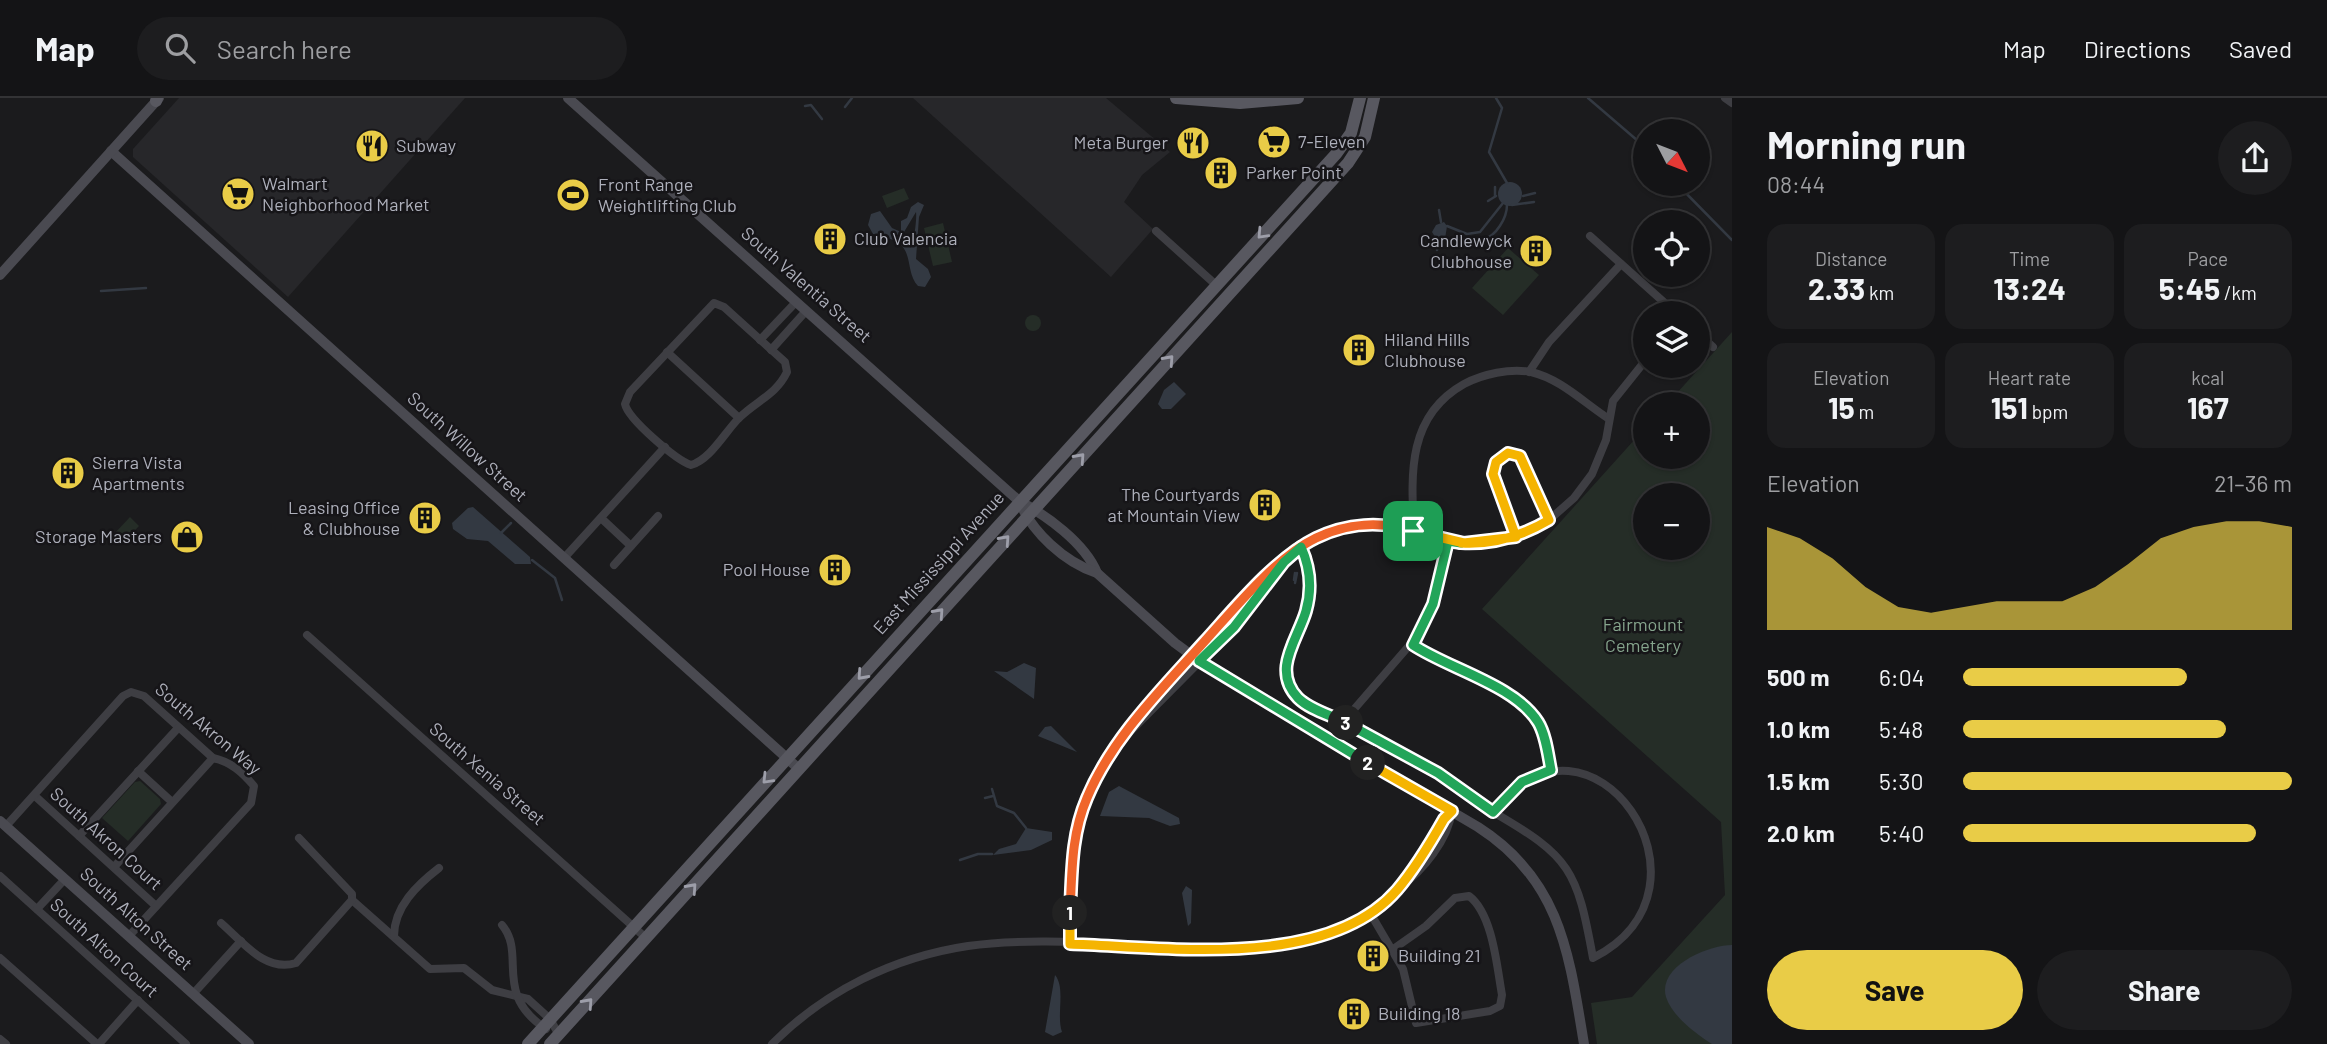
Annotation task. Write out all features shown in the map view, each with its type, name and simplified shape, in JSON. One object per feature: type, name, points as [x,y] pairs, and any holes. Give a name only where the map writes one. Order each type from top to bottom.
[{"type":"main road","points":[[1176,98],[1231,103],[1298,98]]},
{"type":"main road","points":[[1352,98],[1359,105]]},
{"type":"main road","name":"East Mississippi Avenue","points":[[554,1039],[1348,163],[1365,137],[1374,98]]},
{"type":"main road","points":[[1371,114],[1381,98]]},
{"type":"main road","name":"East Mississippi Avenue","points":[[528,1044],[1341,148],[1351,132],[1359,105]]},
{"type":"street","name":"South Valentia Street","points":[[568,98],[1019,501],[1072,561],[1097,573],[1195,659],[1452,811],[1492,836],[1513,854],[1551,904],[1566,945],[1584,1044]]},
{"type":"street","points":[[1725,98],[1732,103]]},
{"type":"street","points":[[0,275],[158,99]]},
{"type":"street","name":"South Willow Street","points":[[111,151],[799,769]]},
{"type":"street","points":[[1156,231],[1215,284]]},
{"type":"street","points":[[1590,236],[1663,301]]},
{"type":"street","points":[[1530,372],[1549,342],[1621,264]]},
{"type":"street","points":[[760,340],[796,302]]},
{"type":"street","points":[[714,303],[760,340],[785,362],[787,372],[767,398],[739,418],[702,460],[691,465],[665,447],[630,415],[625,404],[629,392],[714,303]]},
{"type":"street","points":[[771,350],[806,311]]},
{"type":"street","points":[[1710,344],[1713,347]]},
{"type":"street","points":[[667,352],[739,418]]},
{"type":"street","points":[[1413,531],[1413,458],[1418,436],[1430,413],[1444,398],[1473,379],[1497,373],[1530,372],[1563,386],[1609,419]]},
{"type":"street","points":[[1195,659],[1233,608],[1301,547],[1332,532],[1386,524],[1448,541],[1474,543],[1516,537],[1549,520],[1574,498],[1592,474],[1604,446],[1616,394],[1633,375]]},
{"type":"street","points":[[565,557],[665,447]]},
{"type":"street","points":[[1516,537],[1493,474],[1496,462],[1508,453],[1520,456],[1525,462],[1549,520]]},
{"type":"street","points":[[614,565],[658,516]]},
{"type":"street","points":[[601,518],[631,545]]},
{"type":"street","points":[[1343,722],[1413,645],[1433,604],[1448,541]]},
{"type":"street","points":[[1301,547],[1308,569],[1308,599],[1287,659],[1287,679],[1301,701],[1438,773],[1493,812],[1541,840],[1564,863],[1580,896],[1593,958],[1617,945],[1639,922],[1651,895],[1656,866],[1650,834],[1633,806],[1612,786],[1586,774],[1551,770],[1522,782],[1493,812]]},
{"type":"street","points":[[1070,944],[1072,856],[1079,821],[1099,774],[1142,711],[1195,659],[1234,627],[1284,562]]},
{"type":"street","name":"South Xenia Street","points":[[307,635],[646,938]]},
{"type":"street","points":[[1413,645],[1499,690],[1527,709],[1540,725],[1551,770]]},
{"type":"street","name":"South Akron Way","points":[[3,824],[35,796],[127,693],[140,693],[213,758],[225,761],[247,778],[254,786],[254,798],[129,936]]},
{"type":"street","points":[[79,836],[177,727]]},
{"type":"street","points":[[114,867],[213,758]]},
{"type":"street","points":[[138,771],[172,802]]},
{"type":"street","name":"South Akron Court","points":[[35,796],[156,906]]},
{"type":"street","points":[[772,1044],[830,997],[904,961],[977,945],[1267,947],[1318,936],[1369,911],[1397,890],[1452,811]]},
{"type":"street","name":"South Alton Street","points":[[3,824],[249,1044]]},
{"type":"street","points":[[221,923],[268,963],[287,966],[296,963],[352,900],[352,894],[344,882],[299,838]]},
{"type":"street","points":[[394,936],[394,926],[405,902],[425,879],[439,868]]},
{"type":"street","name":"South Alton Court","points":[[0,877],[183,1043]]},
{"type":"street","points":[[37,909],[65,879]]},
{"type":"street","points":[[1369,911],[1407,981],[1416,1023],[1490,1011],[1500,1006],[1502,995],[1490,933],[1473,899],[1459,896],[1421,930],[1392,950]]},
{"type":"street","points":[[352,900],[430,969],[464,968],[492,990],[528,999],[547,1023],[554,1039]]},
{"type":"street","points":[[502,925],[509,933],[517,998]]},
{"type":"street","points":[[193,994],[241,941]]},
{"type":"street","points":[[0,958],[98,1044],[138,1000]]},
{"type":"street","points":[[0,1038],[6,1044]]},
{"type":"shaded area","points":[[179,98],[465,98],[288,297],[133,157],[133,149]]},
{"type":"shaded area","points":[[913,98],[1106,98],[1170,152],[1142,175],[1124,202],[1153,229],[1111,277]]},
{"type":"shaded area","points":[[1510,182],[1521,189],[1522,194],[1515,205],[1510,206],[1499,199],[1498,194],[1505,183]]},
{"type":"shaded area","points":[[918,202],[924,205],[919,217],[916,259],[928,269],[931,277],[925,287],[918,286],[914,280],[901,245],[873,234],[868,225],[871,214],[880,211],[892,228],[901,232],[901,221],[907,218],[911,207]],"holes":[[[916,212],[914,236],[911,248],[901,237]]]},
{"type":"shaded area","points":[[1444,222],[1447,226],[1445,239],[1439,243],[1432,232],[1436,225]]},
{"type":"shaded area","points":[[1174,382],[1186,394],[1171,409],[1162,409],[1158,404],[1164,390]]},
{"type":"shaded area","points":[[473,507],[530,557],[531,564],[515,564],[488,541],[467,539],[453,529],[452,523],[468,508]]},
{"type":"shaded area","points":[[1024,663],[1036,668],[1034,699],[994,671],[1007,672]]},
{"type":"shaded area","points":[[1051,726],[1077,752],[1038,736],[1045,727]]},
{"type":"shaded area","points":[[1119,786],[1179,818],[1180,824],[1170,826],[1149,818],[1100,816],[1109,792]]},
{"type":"shaded area","points":[[1026,828],[1052,832],[1052,840],[1031,850],[993,855],[999,849],[1016,844]]},
{"type":"shaded area","points":[[1186,886],[1192,890],[1191,923],[1188,926],[1182,893]]},
{"type":"shaded area","points":[[1732,945],[1732,1044],[1712,1044],[1692,1030],[1673,1011],[1666,997],[1665,986],[1669,976],[1687,959],[1711,949]]},
{"type":"shaded area","points":[[1055,975],[1060,987],[1062,1032],[1053,1036],[1045,1032]]},
{"type":"green space","points":[[904,188],[909,199],[887,208],[882,196]]},
{"type":"green space","points":[[943,223],[952,262],[933,266],[924,228]]},
{"type":"green space","points":[[1508,248],[1539,275],[1503,315],[1472,288]]},
{"type":"green space","points":[[1033,315],[1039,317],[1039,329],[1033,331],[1027,329],[1025,323],[1027,317]]},
{"type":"green space","name":"Fairmount Cemetery","points":[[1732,332],[1732,1044],[1597,1044],[1591,1003],[1632,997],[1725,895],[1721,822],[1482,609],[1633,441],[1633,469],[1710,469],[1710,392],[1678,392],[1690,378],[1710,378],[1710,356]]},
{"type":"green space","points":[[130,517],[139,526],[123,543],[114,534]]},
{"type":"green space","points":[[140,781],[160,799],[161,804],[128,841],[102,818],[135,782]]},
{"type":"waterway","points":[[845,107],[852,98]]},
{"type":"waterway","points":[[1496,98],[1502,108],[1489,152],[1507,183]]},
{"type":"waterway","points":[[1588,98],[1633,137]]},
{"type":"waterway","points":[[805,106],[811,105],[822,119]]},
{"type":"waterway","points":[[1495,187],[1495,196]]},
{"type":"waterway","points":[[1523,196],[1535,193]]},
{"type":"waterway","points":[[1488,201],[1496,196]]},
{"type":"waterway","points":[[1689,196],[1732,240]]},
{"type":"waterway","points":[[1512,205],[1534,202]]},
{"type":"waterway","points":[[1447,226],[1467,234],[1480,232],[1503,203]]},
{"type":"waterway","points":[[1484,239],[1500,226],[1507,205]]},
{"type":"waterway","points":[[1439,210],[1441,222]]},
{"type":"waterway","points":[[1437,250],[1439,243]]},
{"type":"waterway","points":[[101,291],[146,288]]},
{"type":"waterway","points":[[501,533],[511,523]]},
{"type":"waterway","points":[[532,560],[555,578],[562,600]]},
{"type":"waterway","points":[[1294,580],[1295,573]]},
{"type":"waterway","points":[[1295,583],[1297,573]]},
{"type":"waterway","points":[[992,789],[997,806],[1014,813],[1026,828]]},
{"type":"waterway","points":[[985,798],[993,796]]},
{"type":"waterway","points":[[960,860],[978,854],[992,854]]},
{"type":"place","name":"7-Eleven","points":[[1274,142]]},
{"type":"place","name":"Meta Burger","points":[[1193,143]]},
{"type":"place","name":"Subway","points":[[372,146]]},
{"type":"place","name":"Parker Point","points":[[1221,173]]},
{"type":"place","name":"Walmart Neighborhood Market","points":[[238,194]]},
{"type":"place","name":"Front Range Weightlifting Club","points":[[573,195]]},
{"type":"place","name":"Club Valencia","points":[[830,239]]},
{"type":"place","name":"Candlewyck Clubhouse","points":[[1536,251]]},
{"type":"place","name":"Hiland Hills Clubhouse","points":[[1359,350]]},
{"type":"place","name":"Sierra Vista Apartments","points":[[68,473]]},
{"type":"place","name":"The Courtyards at Mountain View","points":[[1265,505]]},
{"type":"place","name":"Leasing Office & Clubhouse","points":[[425,518]]},
{"type":"place","name":"Storage Masters","points":[[187,537]]},
{"type":"place","name":"Pool House","points":[[835,570]]},
{"type":"place","name":"Building 21","points":[[1373,956]]},
{"type":"place","name":"Building 18","points":[[1354,1014]]},
{"type":"route","points":[[1413,531],[1386,524],[1359,526],[1340,529],[1301,547],[1248,593],[1233,608],[1142,711],[1104,765],[1090,790],[1080,817],[1072,856],[1070,944],[1256,948],[1302,942],[1339,928],[1361,916],[1397,890],[1452,811],[1227,681],[1199,661],[1234,627],[1284,562],[1301,547],[1308,569],[1307,608],[1288,655],[1286,668],[1295,695],[1306,704],[1438,773],[1493,812],[1522,782],[1551,770],[1540,725],[1527,709],[1499,690],[1413,645],[1433,604],[1448,541],[1474,543],[1516,537],[1549,520],[1525,462],[1520,456],[1508,453],[1496,462],[1494,470],[1494,479],[1516,537],[1496,541],[1474,543],[1464,543],[1448,541],[1413,531]]}]
